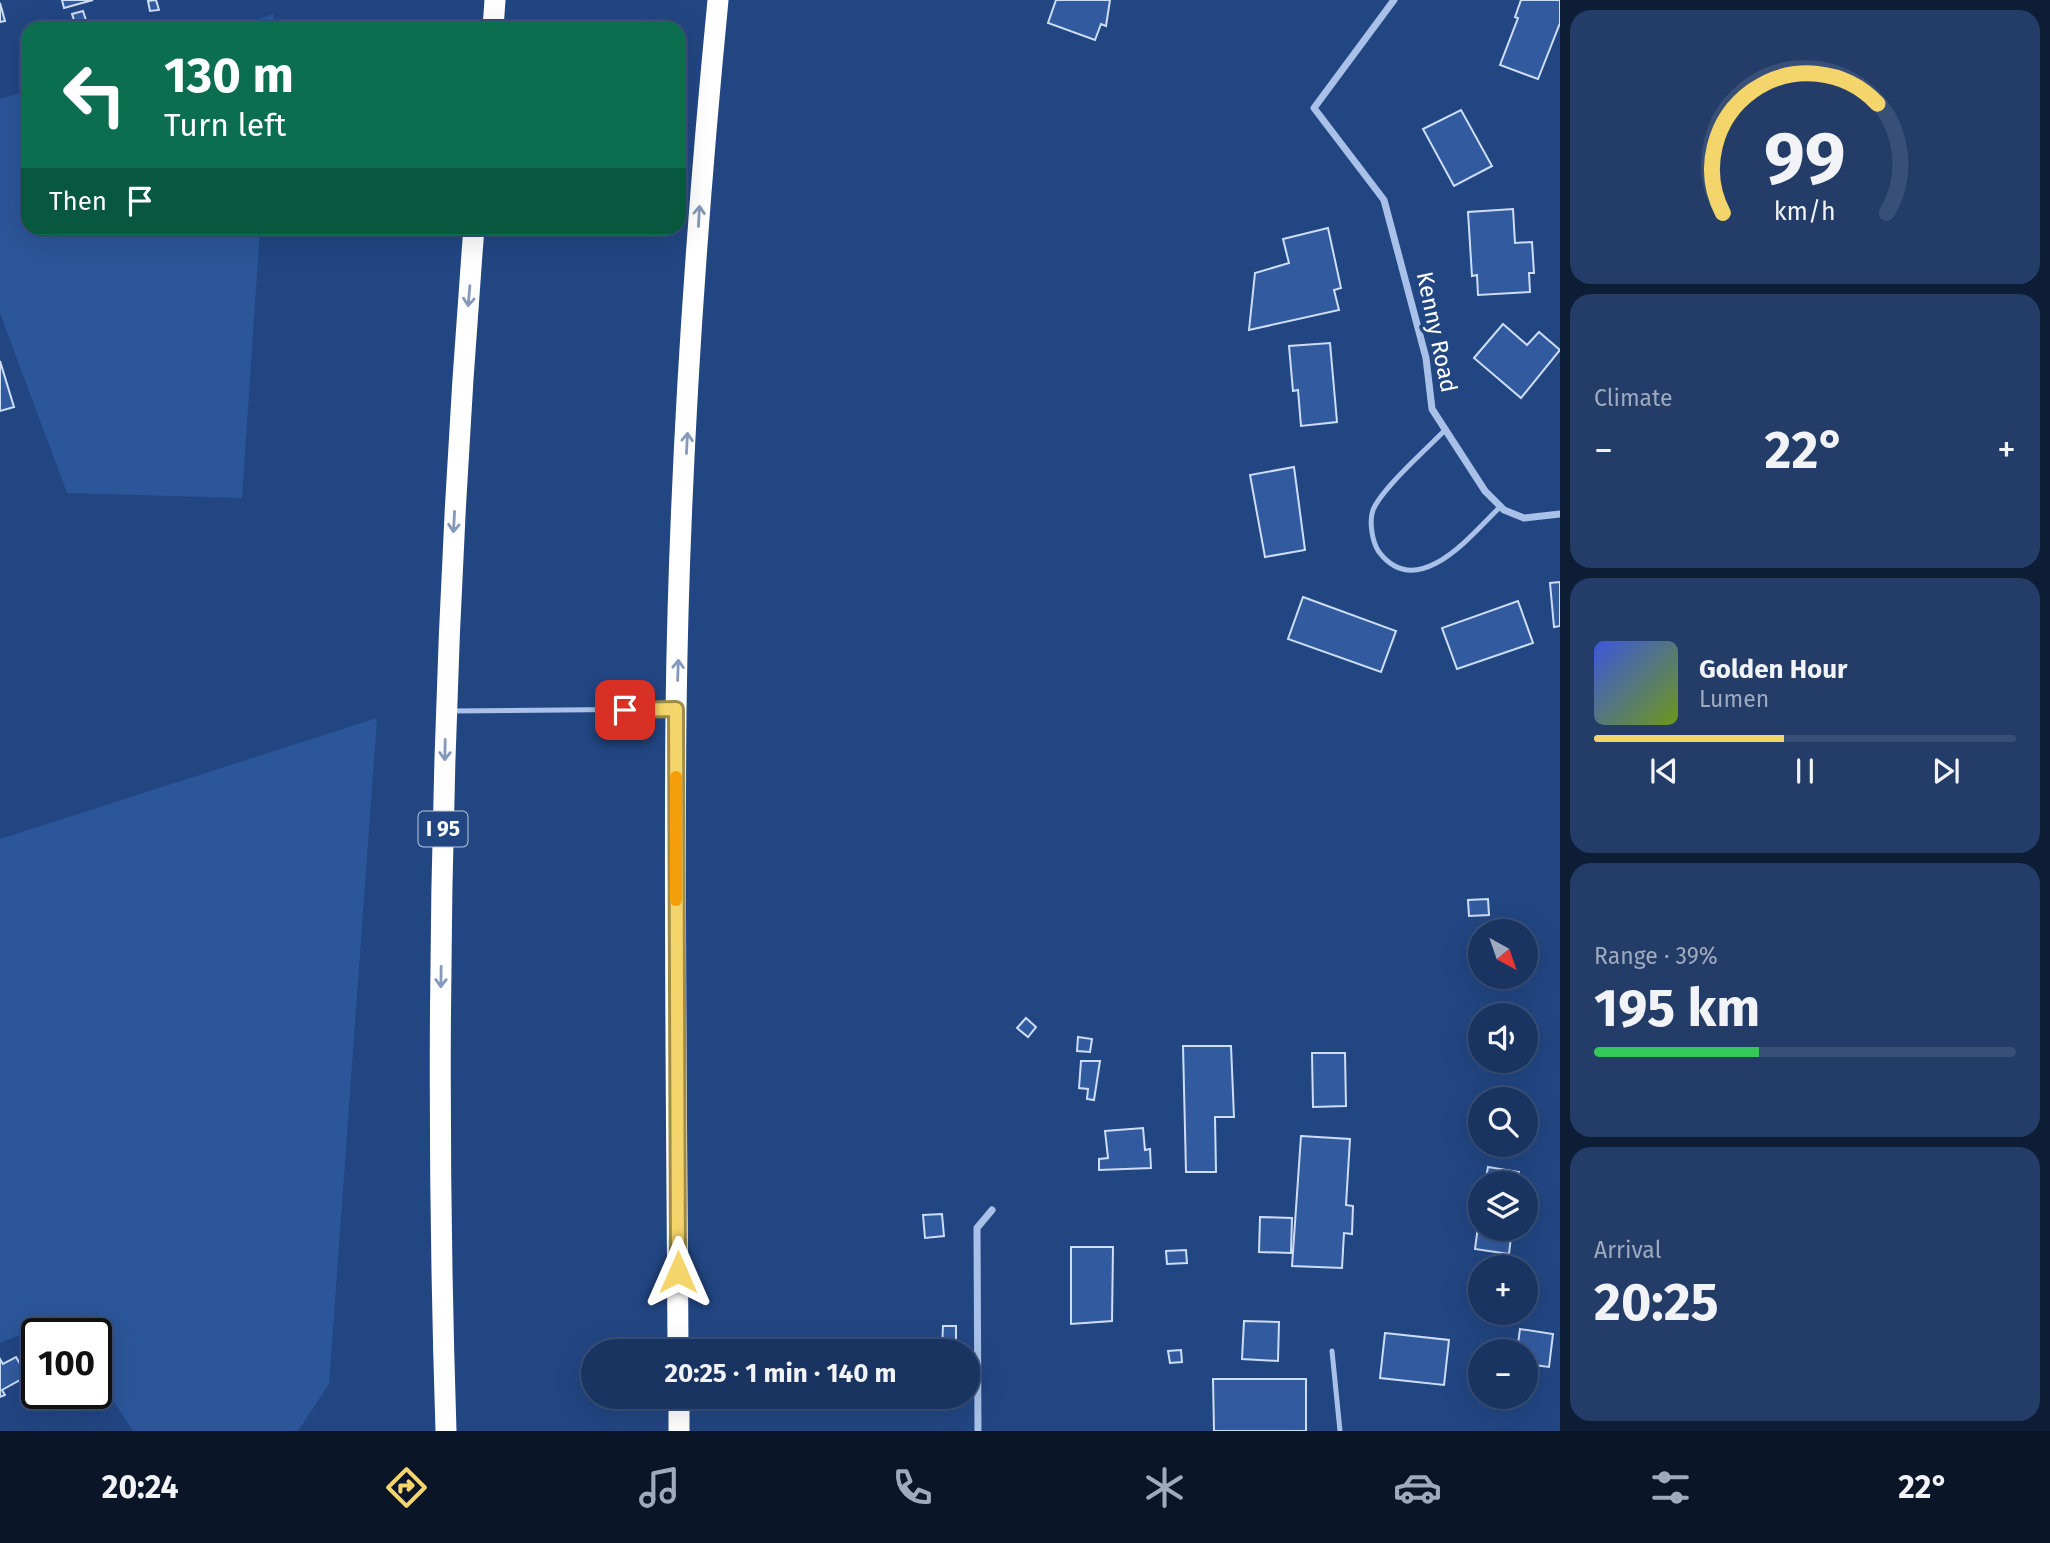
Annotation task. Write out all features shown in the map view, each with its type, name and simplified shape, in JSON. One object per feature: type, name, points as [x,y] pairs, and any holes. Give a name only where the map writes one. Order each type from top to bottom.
[{"type":"highway","points":[[493,21],[495,0]]},
{"type":"highway","points":[[678,1339],[676,709],[702,169],[718,0]]},
{"type":"highway","name":"I 95","points":[[446,1431],[439,1076],[445,711],[458,434],[473,235]]},
{"type":"highway","points":[[678,1409],[679,1431]]},
{"type":"street","name":"Kenny Road","points":[[1395,0],[1314,108],[1384,200],[1426,358],[1433,409],[1485,491],[1501,506],[1524,518],[1560,514]]},
{"type":"street","points":[[978,1431],[977,1228],[992,1210]]},
{"type":"lane","points":[[1446,429],[1393,484],[1373,510],[1372,533],[1378,550],[1404,571],[1423,571],[1449,556],[1501,506]]},
{"type":"lane","points":[[445,711],[676,709]]},
{"type":"lane","points":[[1332,1351],[1340,1431]]},
{"type":"shaded area","points":[[274,14],[274,21],[252,21]]},
{"type":"shaded area","points":[[21,93],[21,235],[260,235],[242,498],[67,493],[0,313],[0,99]]},
{"type":"shaded area","points":[[377,718],[329,1384],[298,1431],[133,1431],[112,1399],[112,1318],[21,1318],[21,1334],[0,1343],[0,839]]},
{"type":"building","points":[[62,0],[93,0],[64,8]]},
{"type":"building","points":[[156,0],[159,10],[150,11],[148,1]]},
{"type":"building","points":[[1056,0],[1110,0],[1106,26],[1101,24],[1095,40],[1048,23]]},
{"type":"building","points":[[1521,0],[1560,0],[1560,23],[1538,79],[1500,65],[1518,18],[1515,17]]},
{"type":"building","points":[[0,3],[5,21],[0,22]]},
{"type":"building","points":[[83,11],[86,21],[74,21],[72,14]]},
{"type":"building","points":[[1461,110],[1492,166],[1454,186],[1423,129]]},
{"type":"building","points":[[1513,209],[1515,243],[1532,242],[1534,273],[1529,273],[1530,292],[1478,295],[1477,275],[1472,276],[1468,212]]},
{"type":"building","points":[[1328,228],[1341,288],[1334,290],[1339,310],[1249,330],[1255,273],[1289,263],[1283,239]]},
{"type":"building","points":[[1503,324],[1527,345],[1539,332],[1560,350],[1521,398],[1474,358]]},
{"type":"building","points":[[1330,343],[1337,422],[1301,426],[1298,390],[1293,391],[1289,346]]},
{"type":"building","points":[[0,361],[14,407],[0,411]]},
{"type":"building","points":[[1294,467],[1305,550],[1265,557],[1250,475]]},
{"type":"building","points":[[1560,582],[1560,626],[1554,627],[1550,583]]},
{"type":"building","points":[[1303,597],[1396,631],[1381,672],[1288,639]]},
{"type":"building","points":[[1518,601],[1533,643],[1457,669],[1442,628]]},
{"type":"building","points":[[1488,899],[1489,915],[1469,916],[1468,900]]},
{"type":"building","points":[[1026,1018],[1036,1027],[1028,1037],[1017,1028]]},
{"type":"building","points":[[1078,1037],[1092,1039],[1090,1052],[1077,1051]]},
{"type":"building","points":[[1183,1046],[1231,1046],[1234,1117],[1215,1117],[1216,1172],[1186,1172]]},
{"type":"building","points":[[1312,1053],[1345,1053],[1346,1106],[1313,1107]]},
{"type":"building","points":[[1081,1061],[1100,1061],[1094,1100],[1087,1099],[1088,1089],[1079,1088]]},
{"type":"building","points":[[1143,1128],[1145,1150],[1150,1149],[1151,1168],[1099,1170],[1099,1159],[1108,1158],[1105,1131]]},
{"type":"building","points":[[1301,1136],[1350,1139],[1346,1205],[1353,1206],[1352,1234],[1344,1233],[1342,1268],[1292,1266]]},
{"type":"building","points":[[1488,1167],[1513,1171],[1487,1171]]},
{"type":"building","points":[[942,1214],[944,1236],[925,1238],[923,1215]]},
{"type":"building","points":[[1260,1217],[1292,1218],[1291,1253],[1259,1252]]},
{"type":"building","points":[[1476,1241],[1510,1241],[1509,1254],[1475,1249]]},
{"type":"building","points":[[1071,1247],[1113,1247],[1112,1321],[1071,1324]]},
{"type":"building","points":[[1186,1250],[1187,1263],[1167,1264],[1166,1251]]},
{"type":"building","points":[[1244,1321],[1279,1322],[1278,1361],[1242,1359]]},
{"type":"building","points":[[943,1326],[956,1326],[956,1339],[942,1339]]},
{"type":"building","points":[[1520,1329],[1553,1334],[1549,1367],[1538,1366],[1538,1339],[1519,1339]]},
{"type":"building","points":[[1385,1333],[1449,1340],[1444,1385],[1380,1378]]},
{"type":"building","points":[[1181,1350],[1182,1362],[1170,1363],[1168,1351]]},
{"type":"building","points":[[16,1357],[21,1366],[21,1379],[2,1390],[5,1395],[0,1397],[0,1359],[3,1364]]},
{"type":"building","points":[[1213,1379],[1306,1379],[1306,1431],[1214,1431]]},
{"type":"slow traffic","points":[[676,777],[676,900]]},
{"type":"route","points":[[625,710],[676,709],[678,1272]]}]
